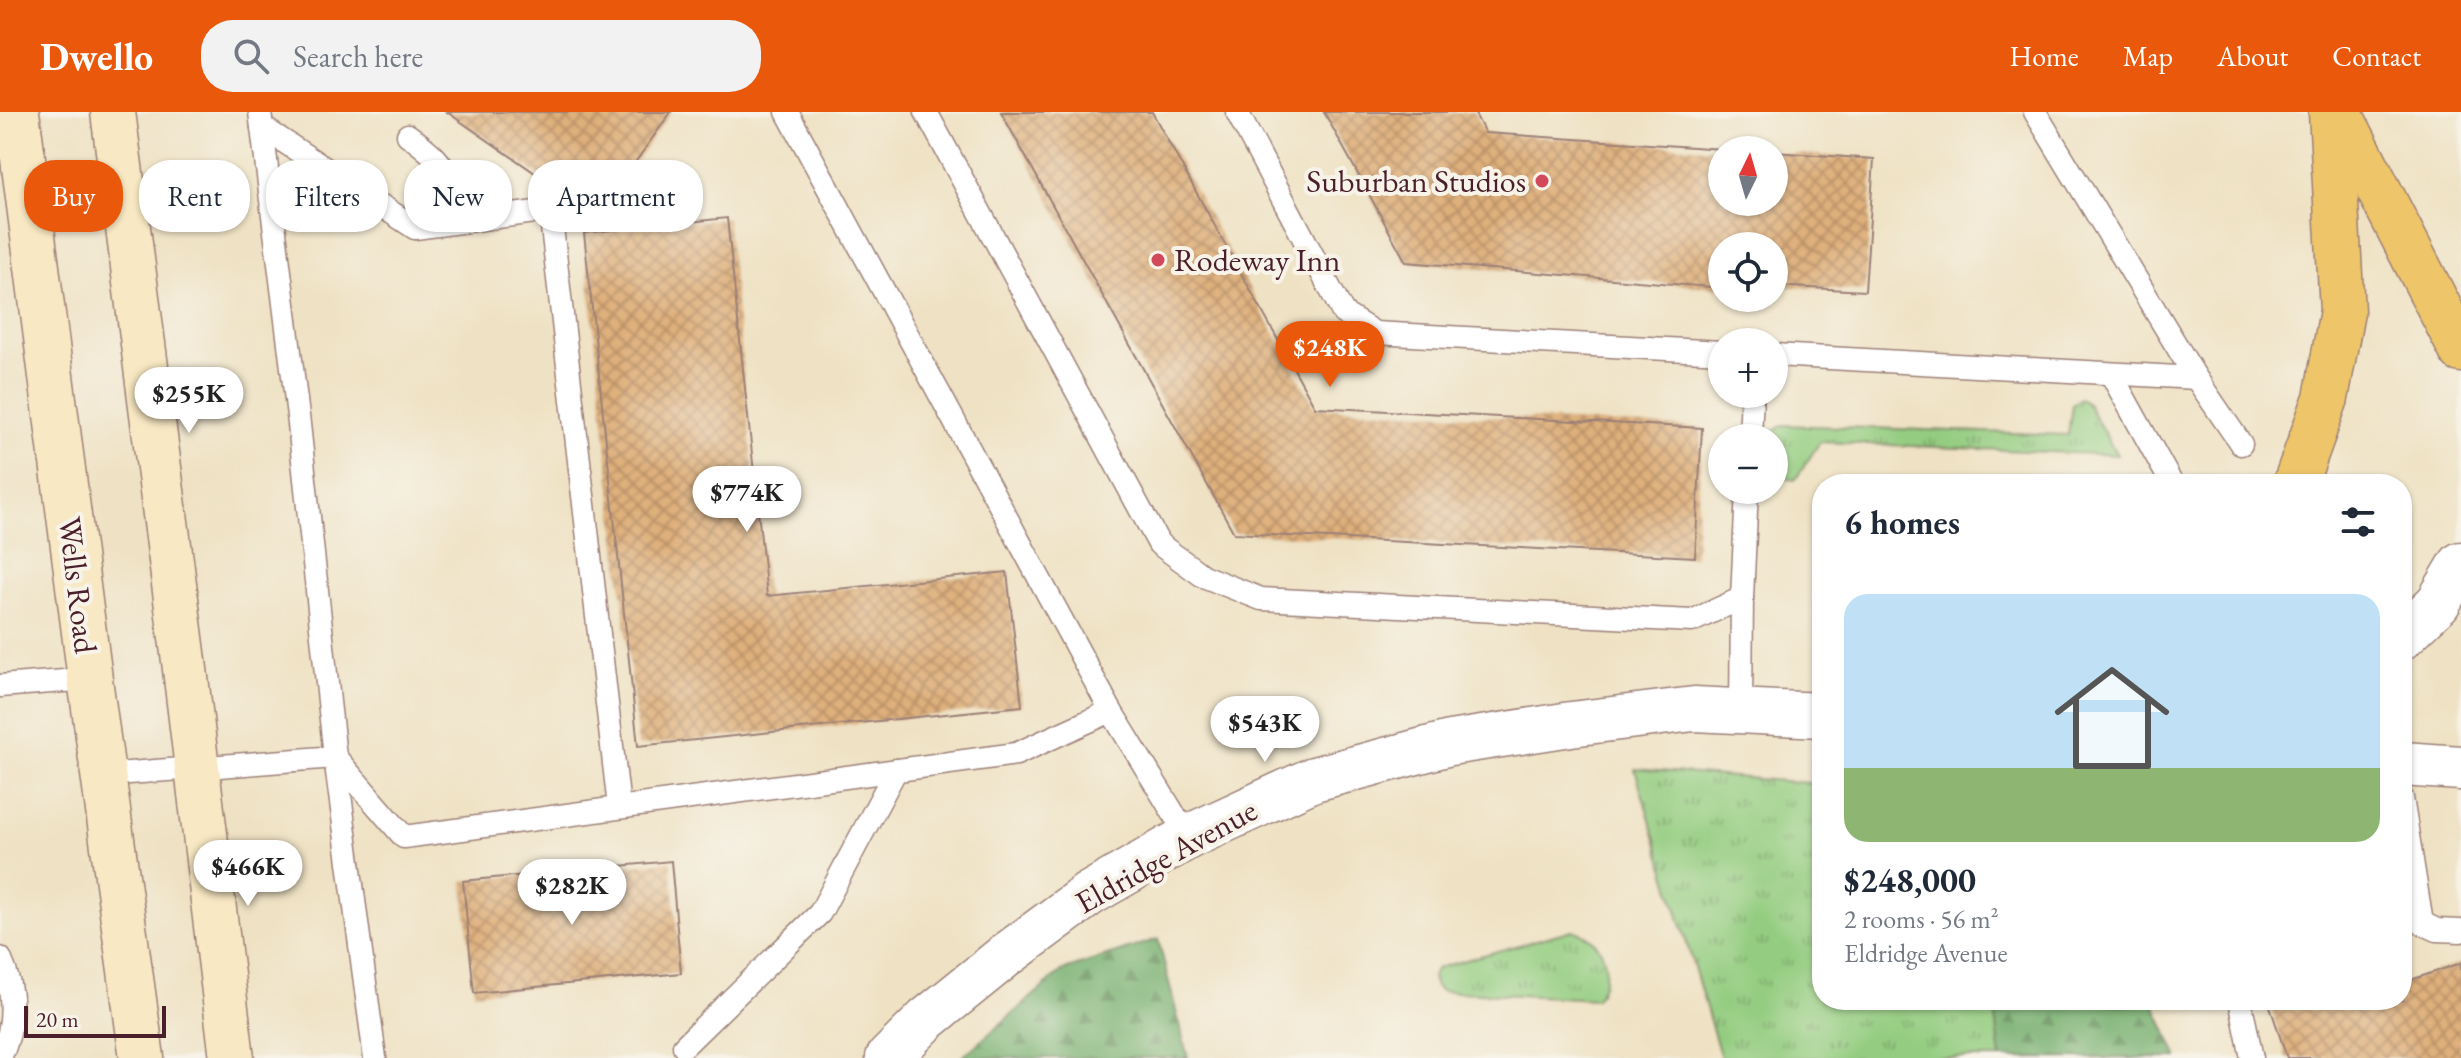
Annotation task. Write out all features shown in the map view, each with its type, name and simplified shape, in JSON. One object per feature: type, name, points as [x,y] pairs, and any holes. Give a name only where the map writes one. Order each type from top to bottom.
[{"type":"highway","points":[[2299,474],[2326,398],[2342,311],[2331,112]]},
{"type":"highway","points":[[2339,112],[2461,350]]},
{"type":"main road","name":"Wells Road","points":[[17,112],[142,1058]]},
{"type":"main road","points":[[113,112],[232,1058]]},
{"type":"street","points":[[2412,628],[2438,603],[2461,564]]},
{"type":"street","name":"Eldridge Avenue","points":[[888,1058],[927,1019],[1089,894],[1188,837],[1314,779],[1450,743],[1571,724],[1694,709],[1812,714]]},
{"type":"street","points":[[2412,765],[2461,768]]},
{"type":"lane","points":[[787,112],[1111,711],[1188,837]]},
{"type":"lane","points":[[926,112],[1159,544],[1203,576],[1261,599],[1692,621],[1742,598]]},
{"type":"lane","points":[[1237,112],[1343,313],[1375,333],[1708,351]]},
{"type":"lane","points":[[2035,112],[2196,378],[2241,444]]},
{"type":"lane","points":[[261,120],[404,220]]},
{"type":"lane","points":[[261,120],[299,424],[335,757],[375,1058]]},
{"type":"lane","points":[[408,135],[439,160]]},
{"type":"lane","points":[[512,215],[550,210],[619,807]]},
{"type":"lane","points":[[1788,356],[2196,378]]},
{"type":"lane","points":[[2111,374],[2166,474]]},
{"type":"lane","points":[[1741,710],[1746,504]]},
{"type":"lane","points":[[0,686],[90,679]]},
{"type":"lane","points":[[335,757],[404,837],[1016,754],[1111,711]]},
{"type":"lane","points":[[103,775],[335,757]]},
{"type":"lane","points":[[684,1046],[820,913],[896,770]]},
{"type":"lane","points":[[2412,882],[2422,923],[2437,930],[2461,931]]},
{"type":"lane","points":[[0,958],[11,992],[12,1012],[10,1035],[0,1058]]},
{"type":"lane","points":[[2242,1010],[2252,1058]]},
{"type":"green space","points":[[2080,398],[2088,405],[2117,455],[1820,442],[1795,480],[1788,479],[1788,425],[2068,435],[2072,404]]},
{"type":"green space","points":[[1635,769],[1812,783],[1812,1010],[1995,1010],[2001,1058],[1721,1058]]},
{"type":"green space","points":[[1572,930],[1593,941],[1604,957],[1605,978],[1596,999],[1441,991],[1434,985],[1432,977],[1437,968]]},
{"type":"green space","points":[[1158,939],[1188,1058],[961,1058],[1062,971]]},
{"type":"green space","points":[[1995,1010],[2157,1010],[2178,1058],[2001,1058]]},
{"type":"building","points":[[447,112],[671,112],[637,160],[528,160],[528,168]]},
{"type":"building","name":"Rodeway Inn","points":[[1001,112],[1152,112],[1315,407],[1702,428],[1695,557],[1234,533]]},
{"type":"building","name":"Suburban Studios","points":[[1324,112],[1474,112],[1485,133],[1708,148],[1708,216],[1788,216],[1788,153],[1874,159],[1865,291],[1788,287],[1788,232],[1708,232],[1708,287],[1406,262]]},
{"type":"building","points":[[727,218],[767,596],[1007,572],[1022,706],[638,746],[584,233],[703,232],[703,221]]},
{"type":"building","points":[[671,861],[681,973],[474,993],[463,881]]},
{"type":"building","points":[[2461,963],[2461,1058],[2287,1058],[2271,1010],[2412,1010],[2412,980]]},
{"type":"place","name":"Suburban Studios","points":[[1542,181]]},
{"type":"place","name":"Rodeway Inn","points":[[1158,260]]}]
